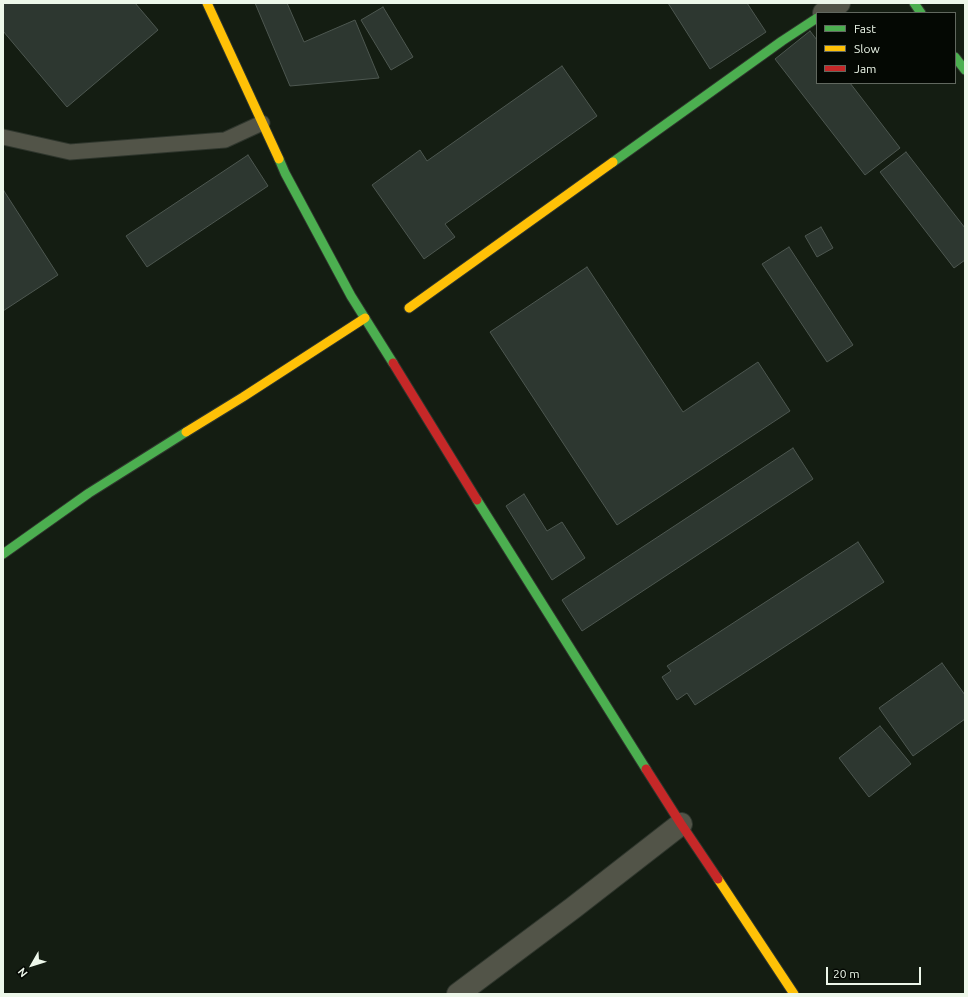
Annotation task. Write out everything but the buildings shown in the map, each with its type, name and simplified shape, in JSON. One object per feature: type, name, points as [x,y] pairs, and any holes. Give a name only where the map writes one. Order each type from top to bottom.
[{"type":"street","points":[[207,3],[285,173],[351,296],[508,550],[682,824],[794,994]]},
{"type":"street","points":[[826,12],[839,3]]},
{"type":"street","points":[[914,3],[920,12]]},
{"type":"street","points":[[409,308],[684,110],[816,19]]},
{"type":"street","points":[[956,58],[965,70]]},
{"type":"street","points":[[3,554],[89,493],[244,397],[365,318]]},
{"type":"street","points":[[458,994],[682,824]]},
{"type":"lane","points":[[3,137],[70,152],[225,140],[262,123]]},
{"type":"traffic: fast","points":[[914,3],[920,12]]},
{"type":"traffic: fast","points":[[613,162],[782,41],[816,19]]},
{"type":"traffic: fast","points":[[956,58],[965,70]]},
{"type":"traffic: fast","points":[[279,159],[285,173],[351,296],[393,363]]},
{"type":"traffic: fast","points":[[3,554],[89,493],[186,432]]},
{"type":"traffic: fast","points":[[477,500],[646,769]]},
{"type":"traffic: slow","points":[[207,3],[279,159]]},
{"type":"traffic: slow","points":[[409,308],[613,162]]},
{"type":"traffic: slow","points":[[186,432],[365,318]]},
{"type":"traffic: slow","points":[[718,879],[794,994]]},
{"type":"traffic: jam","points":[[393,363],[477,500]]},
{"type":"traffic: jam","points":[[646,769],[718,879]]}]
